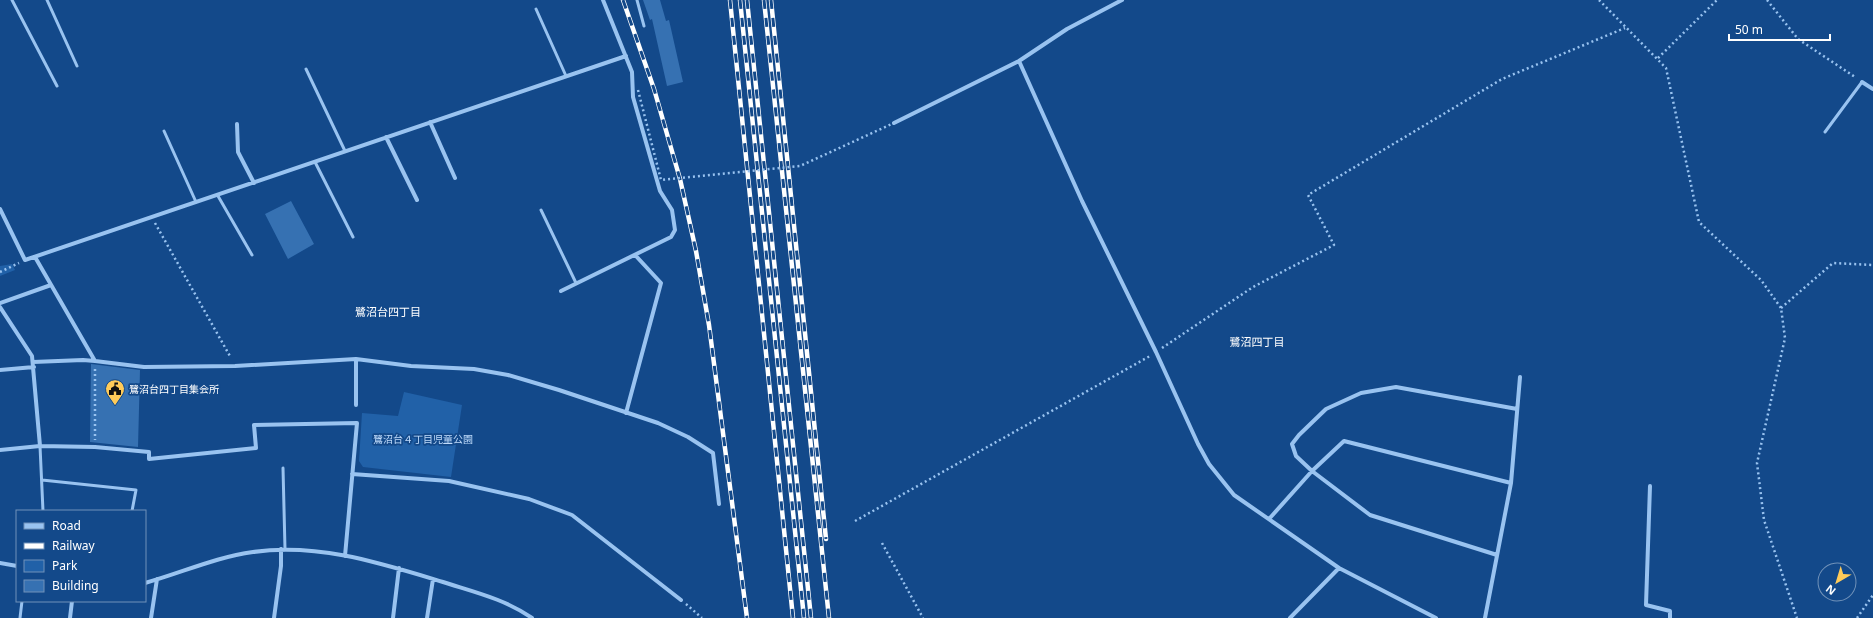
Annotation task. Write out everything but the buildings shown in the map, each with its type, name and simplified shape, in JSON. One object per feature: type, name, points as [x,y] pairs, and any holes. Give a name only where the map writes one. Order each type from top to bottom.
[{"type":"street","points":[[561,291],[576,282],[671,237],[675,230],[672,210],[660,191],[633,97],[632,72],[603,0]]},
{"type":"street","points":[[894,123],[1019,61],[1067,29],[1122,0]]},
{"type":"street","points":[[0,209],[25,260],[152,216],[218,196],[344,151],[626,56]]},
{"type":"street","points":[[1019,61],[1082,201],[1156,352],[1198,444],[1209,464],[1234,495],[1339,568],[1436,618]]},
{"type":"street","points":[[1862,82],[1873,89]]},
{"type":"street","points":[[430,122],[455,178]]},
{"type":"street","points":[[237,124],[238,152],[254,183]]},
{"type":"street","points":[[386,137],[417,200]]},
{"type":"street","points":[[626,413],[661,284],[635,255]]},
{"type":"street","points":[[35,257],[95,361]]},
{"type":"street","points":[[0,303],[51,285]]},
{"type":"street","points":[[0,306],[32,356],[40,446]]},
{"type":"street","points":[[356,359],[356,405]]},
{"type":"street","points":[[0,370],[33,364],[83,360],[144,367],[235,366],[356,359],[411,366],[474,369],[508,375],[559,390],[658,423],[688,437],[713,453],[719,504]]},
{"type":"street","points":[[1485,618],[1511,483],[1520,377]]},
{"type":"street","points":[[1497,555],[1370,515],[1312,471],[1296,456],[1292,444],[1299,435],[1326,409],[1361,393],[1396,387],[1518,409]]},
{"type":"street","points":[[0,450],[40,446],[95,447],[149,452],[149,459],[256,448],[254,425],[357,423],[345,556]]},
{"type":"street","points":[[1269,519],[1312,471],[1344,441],[1511,483]]},
{"type":"street","points":[[352,474],[449,481],[528,498],[572,515],[681,600]]},
{"type":"street","points":[[1650,486],[1646,605],[1670,611],[1670,618]]},
{"type":"street","points":[[274,618],[283,549]]},
{"type":"street","points":[[146,582],[219,559],[252,552],[283,549],[327,551],[399,568],[497,599],[532,618]]},
{"type":"street","points":[[0,562],[16,566]]},
{"type":"street","points":[[393,618],[399,568]]},
{"type":"street","points":[[1290,618],[1339,568]]},
{"type":"street","points":[[151,618],[157,579]]},
{"type":"street","points":[[427,618],[433,579]]},
{"type":"street","points":[[70,618],[72,602]]},
{"type":"lane","points":[[12,0],[56,86]]},
{"type":"lane","points":[[47,0],[77,66]]},
{"type":"lane","points":[[637,0],[644,26]]},
{"type":"lane","points":[[536,10],[566,76]]},
{"type":"lane","points":[[306,69],[344,151]]},
{"type":"lane","points":[[1826,132],[1862,82]]},
{"type":"lane","points":[[164,132],[196,202]]},
{"type":"lane","points":[[314,162],[353,237]]},
{"type":"lane","points":[[218,196],[252,255]]},
{"type":"lane","points":[[541,210],[576,282]]},
{"type":"lane","points":[[40,446],[43,510]]},
{"type":"lane","points":[[283,468],[283,549]]},
{"type":"lane","points":[[42,480],[136,490],[132,510]]},
{"type":"lane","points":[[20,618],[22,602]]},
{"type":"path","points":[[1599,0],[1658,58],[1666,68],[1699,222],[1761,280],[1781,308],[1785,338],[1757,463],[1764,520],[1796,618]]},
{"type":"path","points":[[1658,58],[1717,0]]},
{"type":"path","points":[[1767,0],[1798,39],[1862,82]]},
{"type":"path","points":[[855,521],[1156,352],[1254,286],[1334,245],[1308,195],[1502,79],[1626,28]]},
{"type":"path","points":[[638,90],[662,180],[800,166],[894,123]]},
{"type":"path","points":[[152,216],[235,366]]},
{"type":"path","points":[[0,272],[25,260]]},
{"type":"path","points":[[1781,308],[1833,263],[1873,265]]},
{"type":"path","points":[[95,361],[95,447]]},
{"type":"path","points":[[882,543],[923,618]]},
{"type":"path","points":[[1857,618],[1873,595]]},
{"type":"path","points":[[681,600],[702,618]]},
{"type":"green space","points":[[12,264],[15,270],[0,276],[0,266]]},
{"type":"green space","name":"鷺沼台４丁目児童公園","points":[[404,392],[462,405],[451,477],[363,467],[359,461],[362,413],[398,416]]},
{"type":"railway","points":[[623,0],[654,89],[680,179],[696,251],[709,325],[747,618]]},
{"type":"railway","points":[[730,0],[793,618]]},
{"type":"railway","points":[[740,0],[804,618]]},
{"type":"railway","points":[[747,0],[811,618]]},
{"type":"railway","points":[[764,0],[829,618]]},
{"type":"railway","points":[[771,0],[826,539]]},
{"type":"place","name":"鷺沼台四丁目集会所","points":[[115,406]]},
{"type":"district","name":"鷺沼台四丁目","points":[[388,311]]},
{"type":"district","name":"鷺沼四丁目","points":[[1257,341]]}]
